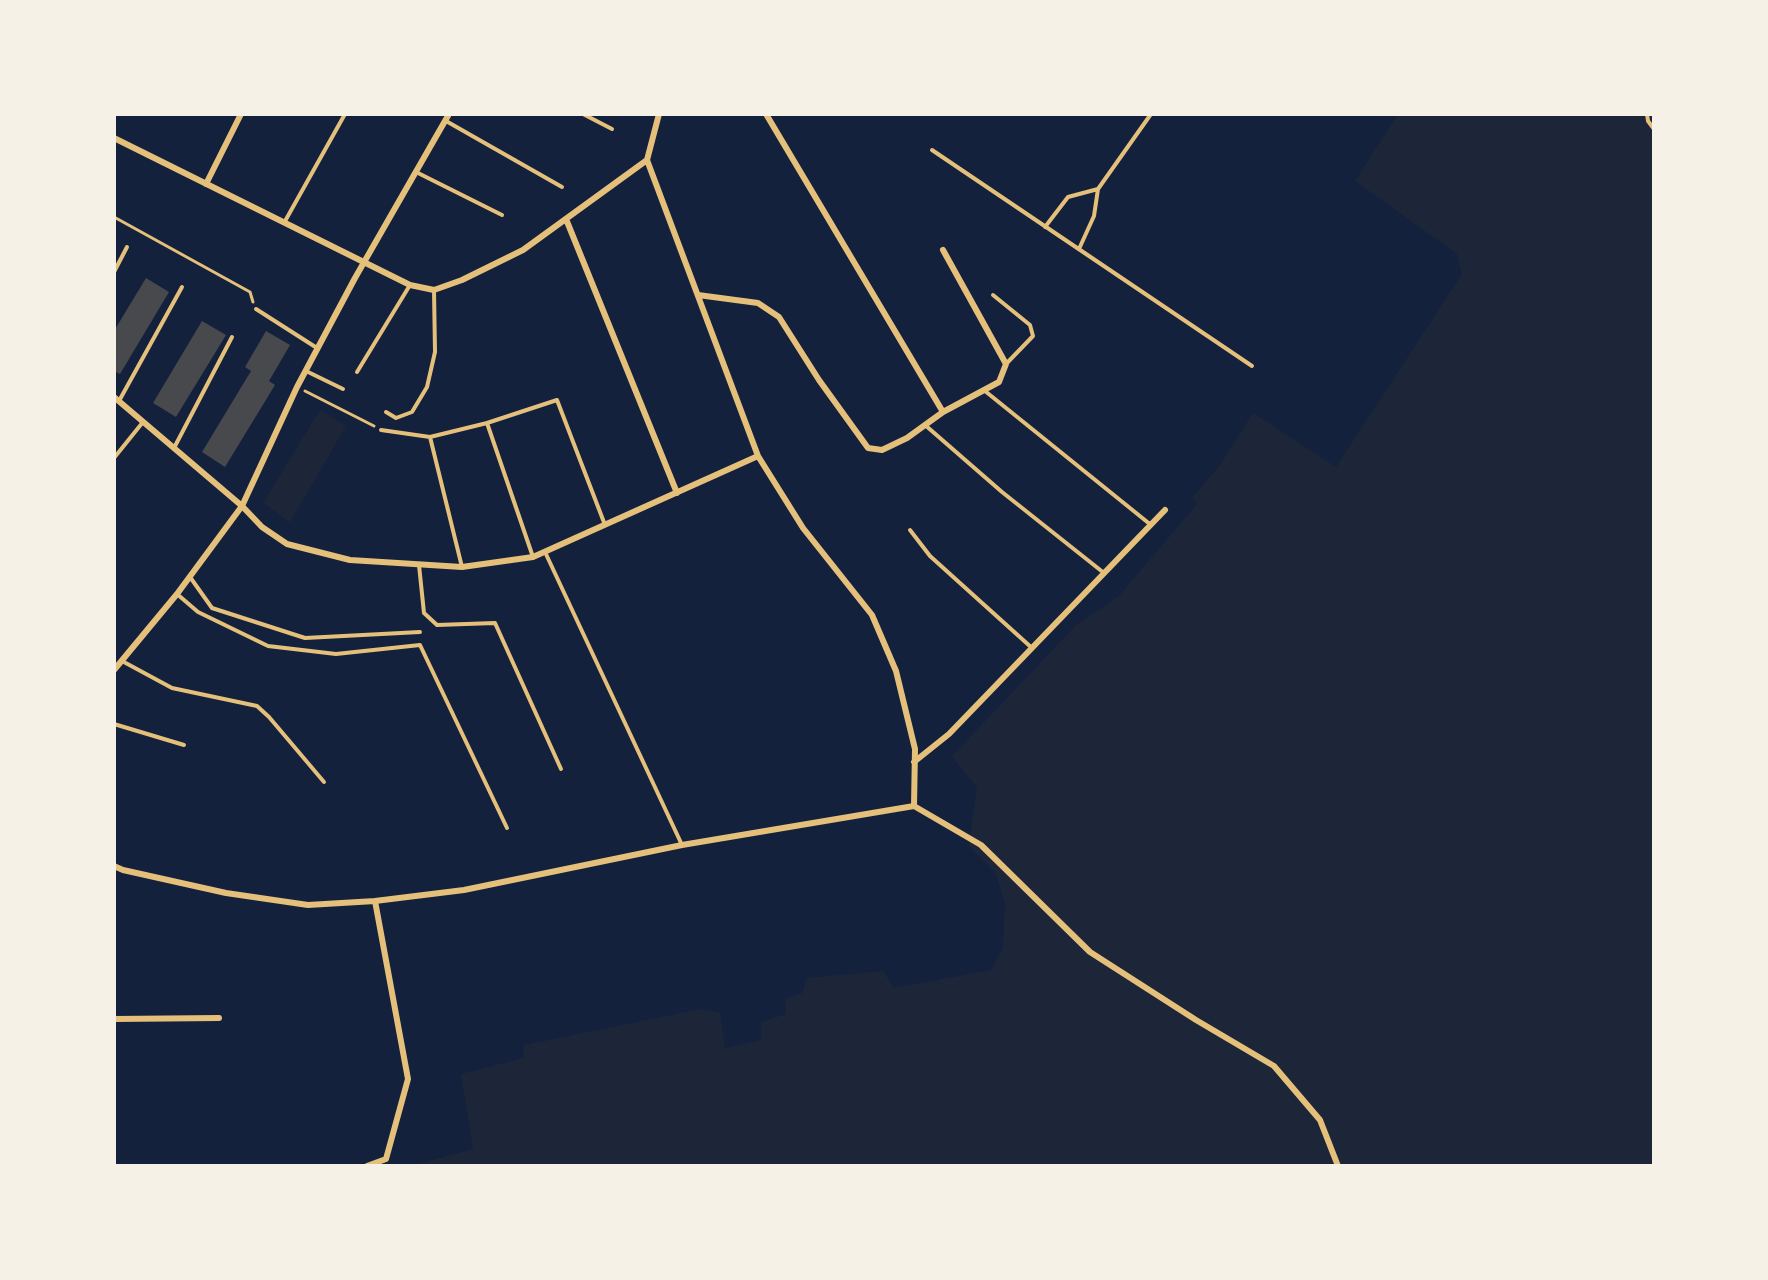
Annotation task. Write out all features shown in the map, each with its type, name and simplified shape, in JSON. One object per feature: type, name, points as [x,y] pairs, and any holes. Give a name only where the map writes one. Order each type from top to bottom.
[{"type":"street","points":[[206,184],[241,114]]},
{"type":"street","points":[[659,114],[647,160],[758,456],[803,528],[872,615],[896,672],[915,749],[914,806]]},
{"type":"street","points":[[766,114],[943,412]]},
{"type":"street","points":[[114,670],[177,594],[242,506],[297,387],[363,262],[447,117]]},
{"type":"street","points":[[114,138],[410,285],[434,290],[462,280],[523,250],[647,160]]},
{"type":"street","points":[[566,219],[677,493]]},
{"type":"street","points":[[698,295],[758,303],[779,317],[819,380],[868,448],[882,450],[907,438],[943,412],[999,382],[1006,364],[943,250]]},
{"type":"street","points":[[116,399],[242,506],[262,527],[287,544],[350,560],[462,567],[533,558],[758,456]]},
{"type":"street","points":[[914,762],[949,734],[1165,510]]},
{"type":"street","points":[[114,866],[226,893],[308,904],[375,901],[464,890],[682,845],[914,806],[981,845],[1090,952],[1196,1020],[1274,1066],[1320,1120],[1338,1166]]},
{"type":"street","points":[[367,1166],[386,1159],[408,1079],[375,901]]},
{"type":"street","points":[[114,1019],[219,1018]]},
{"type":"lane","points":[[284,223],[345,114]]},
{"type":"lane","points":[[583,114],[612,129]]},
{"type":"lane","points":[[1079,249],[1094,216],[1098,189],[1151,114]]},
{"type":"lane","points":[[1647,114],[1648,121],[1654,129]]},
{"type":"lane","points":[[447,117],[562,187]]},
{"type":"lane","points":[[932,150],[1252,366]]},
{"type":"lane","points":[[416,172],[502,215]]},
{"type":"lane","points":[[1045,226],[1068,197],[1098,189]]},
{"type":"lane","points":[[114,272],[127,247]]},
{"type":"lane","points":[[357,372],[410,285]]},
{"type":"lane","points":[[116,399],[182,287]]},
{"type":"lane","points":[[386,412],[396,418],[412,412],[427,387],[435,352],[434,290]]},
{"type":"lane","points":[[993,295],[1030,325],[1033,336],[1006,364]]},
{"type":"lane","points":[[256,309],[318,348]]},
{"type":"lane","points":[[174,448],[232,337]]},
{"type":"lane","points":[[306,371],[343,389]]},
{"type":"lane","points":[[984,390],[1151,525]]},
{"type":"lane","points":[[381,429],[430,437],[487,423],[557,400],[605,526]]},
{"type":"lane","points":[[114,458],[143,422]]},
{"type":"lane","points":[[487,423],[533,558]]},
{"type":"lane","points":[[924,424],[1002,492],[1104,573]]},
{"type":"lane","points":[[430,437],[462,567]]},
{"type":"lane","points":[[910,530],[930,556],[1032,648]]},
{"type":"lane","points":[[545,552],[682,845]]},
{"type":"lane","points":[[419,564],[424,613],[437,625],[495,623],[561,769]]},
{"type":"lane","points":[[190,577],[212,608],[305,638],[420,632]]},
{"type":"lane","points":[[177,594],[198,612],[268,646],[336,654],[420,645],[507,828]]},
{"type":"lane","points":[[121,661],[172,688],[257,706],[324,782]]},
{"type":"lane","points":[[114,724],[184,745]]},
{"type":"path","points":[[114,217],[250,292],[256,309]]},
{"type":"path","points":[[297,387],[381,429]]},
{"type":"shaded area","points":[[1398,114],[1654,114],[1654,1166],[410,1166],[473,1149],[461,1074],[523,1058],[524,1045],[701,1009],[720,1013],[725,1048],[761,1040],[761,1022],[786,1014],[785,999],[802,993],[807,978],[884,971],[893,988],[991,970],[1003,948],[1005,903],[995,872],[969,846],[977,788],[952,756],[1077,624],[1118,597],[1197,504],[1192,498],[1220,465],[1253,413],[1336,467],[1462,274],[1457,254],[1355,181]]},
{"type":"shaded area","points":[[320,410],[346,426],[290,522],[263,503]]},
{"type":"building","points":[[146,278],[169,292],[120,374],[114,371],[114,331]]},
{"type":"building","points":[[202,321],[226,335],[176,417],[153,403]]},
{"type":"building","points":[[266,331],[290,345],[269,381],[275,385],[225,467],[202,452],[251,371],[245,367]]}]
